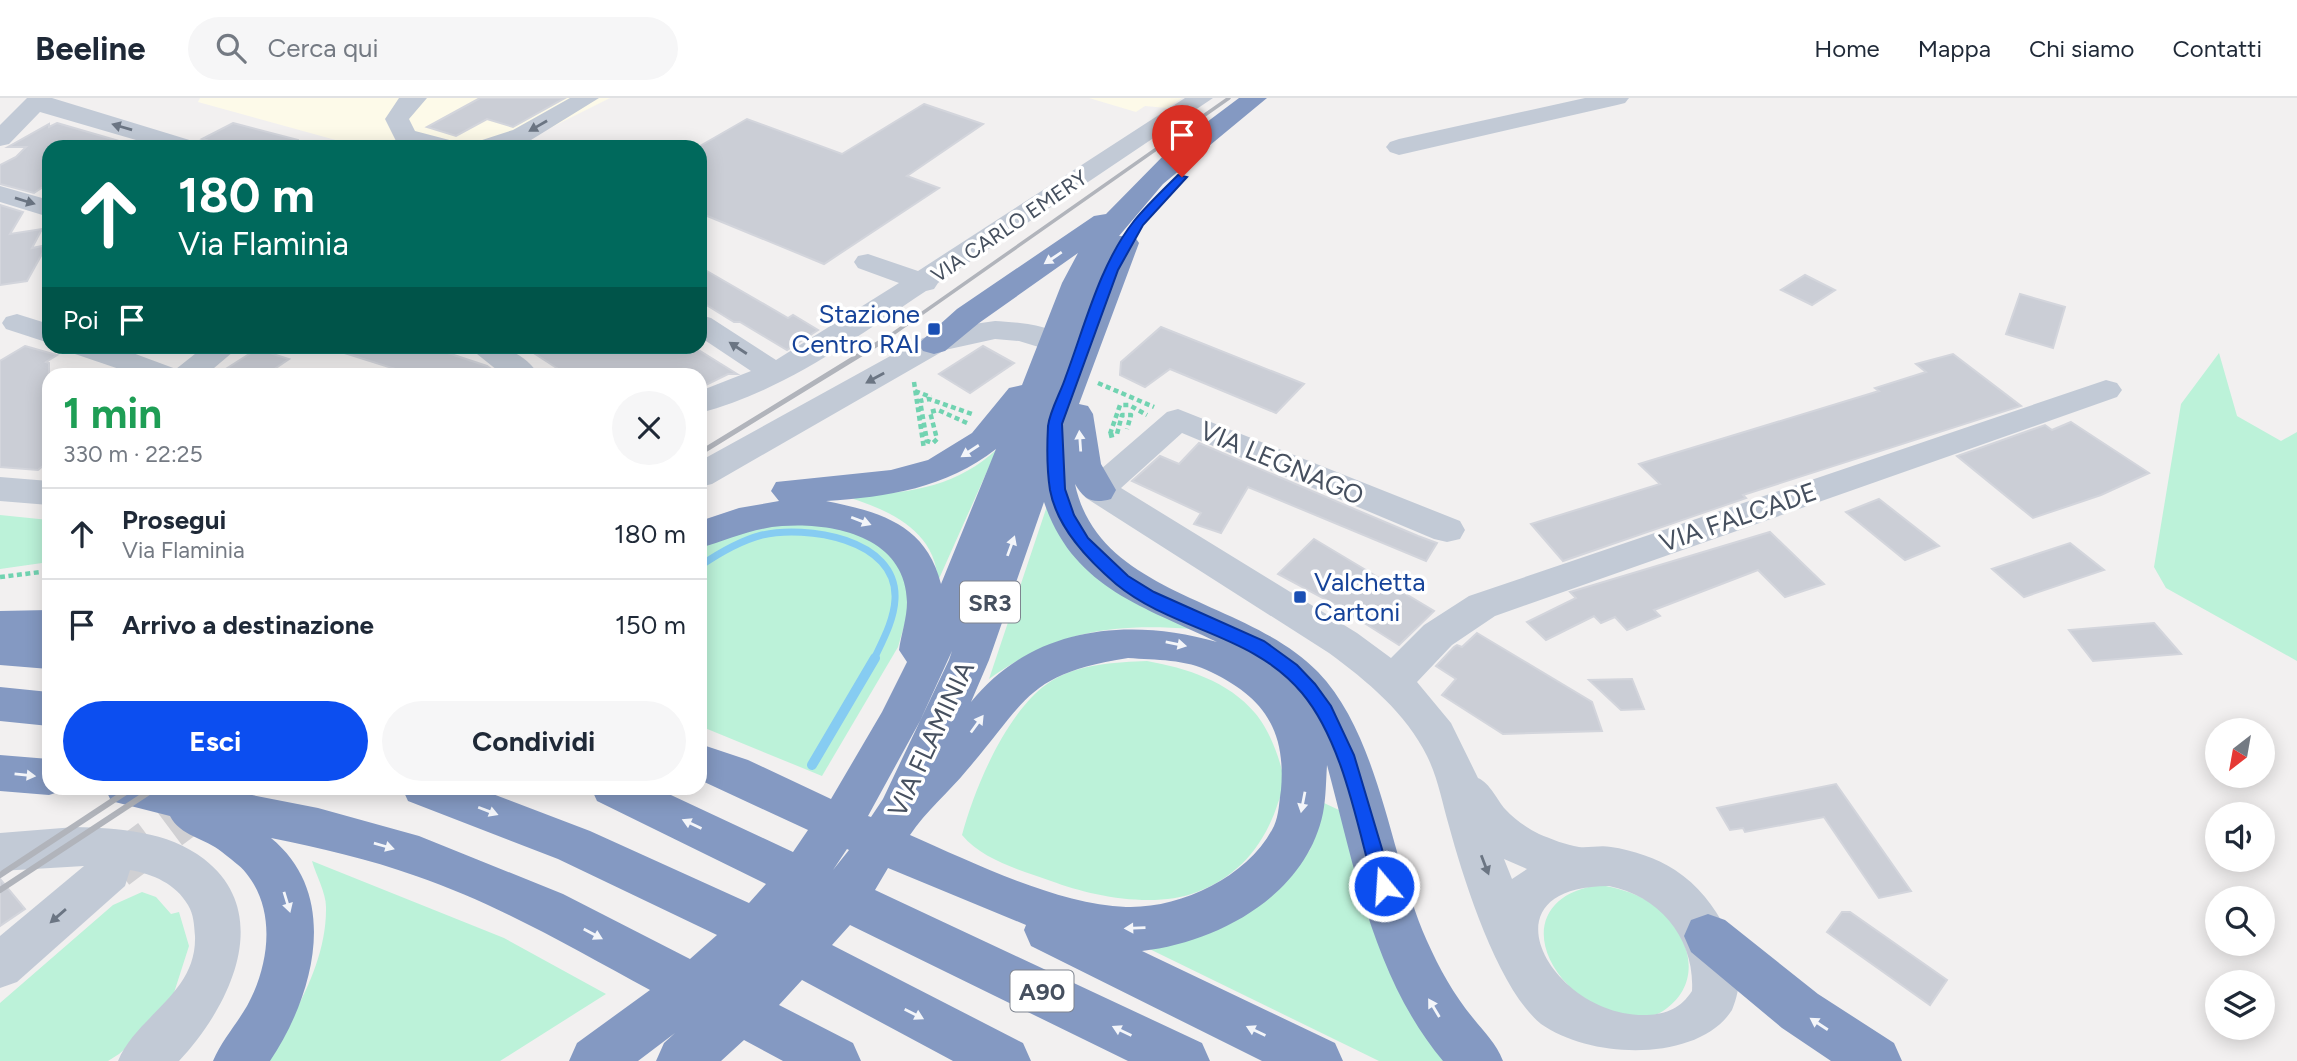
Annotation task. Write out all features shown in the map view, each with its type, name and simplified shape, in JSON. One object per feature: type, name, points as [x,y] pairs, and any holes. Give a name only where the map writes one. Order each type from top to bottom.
[{"type":"highway","name":"VIA FLAMINIA","points":[[693,1055],[788,961],[840,902],[880,802],[969,660],[1060,378],[1086,266],[1127,203],[1179,154],[1255,98]]},
{"type":"highway","name":"VIA FLAMINIA","points":[[892,736],[1118,256],[1138,224],[1192,168],[1283,98]]},
{"type":"highway","points":[[934,344],[968,316],[1074,244],[1127,203]]},
{"type":"highway","points":[[1060,378],[1079,429],[1080,460],[1087,477],[1098,490]]},
{"type":"highway","points":[[707,511],[759,494],[887,484],[937,469],[968,453],[1060,378]]},
{"type":"highway","points":[[1060,378],[1056,473],[1060,499],[1072,525],[1097,557],[1123,580],[1148,596],[1258,646],[1291,670],[1325,711],[1345,755],[1367,836],[1415,972],[1441,1019],[1477,1061]]},
{"type":"highway","points":[[707,532],[756,515],[781,510],[823,511],[863,520],[905,548],[923,580],[925,629],[892,736]]},
{"type":"highway","points":[[0,626],[42,625]]},
{"type":"highway","points":[[880,802],[957,752],[985,713],[1019,679],[1047,662],[1095,645],[1149,640],[1209,652],[1246,671],[1262,683],[1286,711],[1296,731],[1305,762],[1305,795],[1296,829],[1277,861],[1263,877],[1247,890],[1211,909],[1153,927],[1102,927],[1071,921],[940,871]]},
{"type":"highway","points":[[0,649],[42,652]]},
{"type":"highway","points":[[0,704],[42,708]]},
{"type":"highway","name":"SR3","points":[[880,802],[892,736]]},
{"type":"highway","points":[[711,763],[940,871],[1054,934],[1317,1061]]},
{"type":"highway","points":[[0,773],[42,776]]},
{"type":"highway","points":[[140,795],[209,820],[266,832],[419,856],[546,909],[818,1054]]},
{"type":"highway","points":[[149,795],[266,832]]},
{"type":"highway","points":[[443,795],[549,835],[705,907],[1005,1061]]},
{"type":"highway","name":"A90","points":[[628,795],[900,922],[1184,1061]]},
{"type":"highway","name":"VIA FLAMINIA","points":[[595,1061],[657,1017],[744,942],[821,852],[880,802]]},
{"type":"highway","points":[[239,1061],[277,1004],[291,959],[290,909],[274,871],[266,832]]},
{"type":"highway","points":[[1708,936],[1800,1011],[1876,1061]]},
{"type":"street","points":[[415,98],[408,102],[397,119],[405,136],[421,140]]},
{"type":"street","points":[[507,140],[522,135],[587,98]]},
{"type":"street","name":"VIA CARLO EMERY","points":[[707,400],[775,373],[923,282],[1200,98]]},
{"type":"street","points":[[1399,147],[1617,98]]},
{"type":"street","points":[[0,139],[38,101],[164,140]]},
{"type":"street","points":[[0,194],[42,207]]},
{"type":"street","points":[[868,262],[923,282]]},
{"type":"street","points":[[17,323],[42,332]]},
{"type":"street","points":[[707,472],[934,344],[974,330],[998,327],[1060,378]]},
{"type":"street","points":[[707,329],[775,373]]},
{"type":"street","points":[[106,354],[146,368]]},
{"type":"street","points":[[196,368],[214,354]]},
{"type":"street","points":[[493,354],[513,368]]},
{"type":"street","name":"VIA FALCADE","points":[[1393,681],[1438,635],[1482,606],[2106,390]]},
{"type":"street","name":"VIA LEGNAGO","points":[[1098,490],[1178,419],[1447,530]]},
{"type":"street","points":[[1098,490],[1343,643],[1393,681],[1434,731],[1457,776],[1489,822],[1505,837],[1538,853],[1581,867]]},
{"type":"street","points":[[1457,776],[1474,838],[1531,984],[1555,1011],[1585,1061]]},
{"type":"street","points":[[0,852],[86,849],[149,854],[174,864],[199,881],[214,906],[217,922],[214,966],[187,1015],[143,1061]]},
{"type":"street","points":[[1519,957],[1517,920],[1531,890],[1558,872],[1581,867],[1609,866],[1644,876],[1681,902],[1714,947],[1717,975],[1710,1005],[1696,1023],[1647,1051],[1575,1026],[1555,1011]]},
{"type":"street","points":[[0,966],[110,872]]},
{"type":"path","points":[[913,377],[924,454],[945,443]]},
{"type":"path","points":[[1060,378],[1157,409]]},
{"type":"path","points":[[915,391],[978,415],[929,399],[920,401],[927,440],[933,443],[937,439],[930,412],[935,410],[977,427]]},
{"type":"path","points":[[1127,429],[1131,415],[1122,415],[1117,434],[1109,436],[1120,405],[1129,405],[1155,419]]},
{"type":"path","points":[[0,577],[42,572]]},
{"type":"shaded area","points":[[200,98],[610,98],[526,140],[336,140],[198,102]]},
{"type":"shaded area","points":[[1089,98],[1182,98],[1167,108],[1145,106],[1136,112]]},
{"type":"green space","points":[[2219,353],[2237,416],[2281,441],[2297,432],[2297,661],[2166,588],[2154,567],[2181,404]]},
{"type":"green space","points":[[997,449],[938,581],[935,562],[927,545],[916,532],[886,512],[834,493],[878,494],[921,488],[961,474]]},
{"type":"green space","points":[[1047,506],[1192,629],[1136,628],[1086,634],[1038,650],[989,679]]},
{"type":"green space","points":[[0,515],[42,519],[42,563],[0,569]]},
{"type":"green space","points":[[834,522],[891,551],[905,577],[909,609],[898,647],[822,776],[707,729],[707,544],[752,524]]},
{"type":"green space","points":[[1147,661],[1191,672],[1219,684],[1255,713],[1270,736],[1280,764],[1284,787],[1264,835],[1247,859],[1224,878],[1197,892],[1162,900],[1142,900],[1103,896],[1027,873],[991,858],[962,835],[985,771],[996,749],[1022,708],[1037,692],[1053,680],[1074,670],[1111,663]]},
{"type":"green space","points":[[1324,803],[1339,810],[1458,1061],[1379,1061],[1129,939],[1254,907],[1310,850]]},
{"type":"green space","points":[[312,861],[504,938],[606,994],[500,1061],[265,1061],[307,988],[321,948],[326,902]]},
{"type":"green space","points":[[1601,885],[1646,900],[1660,910],[1682,938],[1689,969],[1686,984],[1677,999],[1658,1014],[1634,1016],[1587,1004],[1555,969],[1547,952],[1544,936],[1552,908],[1580,890]]},
{"type":"green space","points":[[142,892],[156,897],[171,914],[179,912],[189,946],[172,999],[148,1029],[108,1061],[0,1061],[0,1003],[113,905]]},
{"type":"building","points":[[480,98],[565,98],[513,127],[487,119],[456,136],[427,127]]},
{"type":"building","points":[[924,104],[983,124],[907,176],[939,188],[824,264],[707,216],[707,142],[747,119],[842,154]]},
{"type":"building","points":[[57,123],[116,140],[42,140],[42,188],[34,193],[0,184],[0,165],[16,157],[26,147],[8,147],[49,124],[49,127]]},
{"type":"building","points":[[233,123],[298,140],[206,140],[202,139]]},
{"type":"building","points":[[0,205],[23,212],[10,234],[42,229],[32,248],[42,246],[42,254],[27,281],[0,285]]},
{"type":"building","points":[[707,271],[788,318],[793,315],[818,330],[787,350],[740,322],[734,322],[707,305]]},
{"type":"building","points":[[1805,275],[1835,290],[1812,305],[1781,290]]},
{"type":"building","points":[[2020,294],[2065,307],[2053,348],[2006,334]]},
{"type":"building","points":[[1161,327],[1304,384],[1276,413],[1170,369],[1145,387],[1120,375],[1121,362]]},
{"type":"building","points":[[25,346],[42,351],[42,354],[57,355],[46,362],[49,363],[49,368],[42,368],[42,467],[38,470],[0,467],[0,361]]},
{"type":"building","points":[[983,346],[1014,363],[970,393],[939,374]]},
{"type":"building","points":[[249,354],[273,354],[289,359],[276,368],[227,368]]},
{"type":"building","points":[[348,354],[451,354],[490,368],[392,368]]},
{"type":"building","points":[[535,354],[705,354],[737,374],[728,374],[707,384],[707,368],[557,368]]},
{"type":"building","points":[[1953,354],[2021,406],[1743,495],[1746,498],[1563,561],[1531,524],[1660,484],[1639,464],[1879,391],[1875,388],[1926,372],[1916,364]]},
{"type":"building","points":[[2071,422],[2149,473],[2101,495],[2033,518],[1957,456],[2045,425],[2052,430]]},
{"type":"building","points":[[1199,443],[1437,543],[1426,561],[1248,487],[1221,533],[1194,524],[1201,513],[1132,481],[1160,456],[1179,464]]},
{"type":"building","points":[[1879,499],[1939,546],[1905,560],[1846,512]]},
{"type":"building","points":[[1770,532],[1824,584],[1785,597],[1758,570],[1654,610],[1660,616],[1627,630],[1615,617],[1601,623],[1594,616],[1546,640],[1527,622],[1576,598],[1570,592]]},
{"type":"building","points":[[1314,539],[1434,611],[1399,645],[1336,605],[1278,574]]},
{"type":"building","points":[[2070,543],[2104,570],[2024,597],[1992,569]]},
{"type":"building","points":[[2154,623],[2181,654],[2093,661],[2069,630]]},
{"type":"building","points":[[1477,633],[1592,702],[1602,731],[1503,734],[1442,695],[1456,679],[1436,666],[1454,647],[1462,647]]},
{"type":"building","points":[[1632,679],[1644,709],[1621,710],[1589,680]]},
{"type":"building","points":[[1836,784],[1911,891],[1879,898],[1824,817],[1745,832],[1743,828],[1730,830],[1717,808]]},
{"type":"building","points":[[0,879],[25,909],[0,926]]},
{"type":"building","points":[[1842,912],[1850,912],[1947,980],[1930,1005],[1827,932]]},
{"type":"waterway","points":[[707,562],[745,541],[780,532],[824,535],[846,540],[866,549],[882,562],[892,578],[895,599],[890,622],[874,659]]},
{"type":"waterway","points":[[812,765],[875,658]]},
{"type":"tunnel","points":[[116,867],[213,795]]},
{"type":"railway","points":[[877,345],[1229,98]]},
{"type":"railway","points":[[707,449],[879,343]]},
{"type":"railway","points":[[0,875],[121,795]]},
{"type":"railway","points":[[0,890],[144,795]]},
{"type":"place","name":"Stazione Centro RAI","points":[[934,329]]},
{"type":"place","name":"Valchetta Cartoni","points":[[1300,597]]},
{"type":"route","points":[[1182,177],[1138,224],[1123,246],[1089,329],[1055,424],[1056,473],[1062,505],[1082,541],[1113,573],[1163,604],[1258,646],[1291,670],[1309,689],[1325,711],[1345,755],[1384,886]]}]
